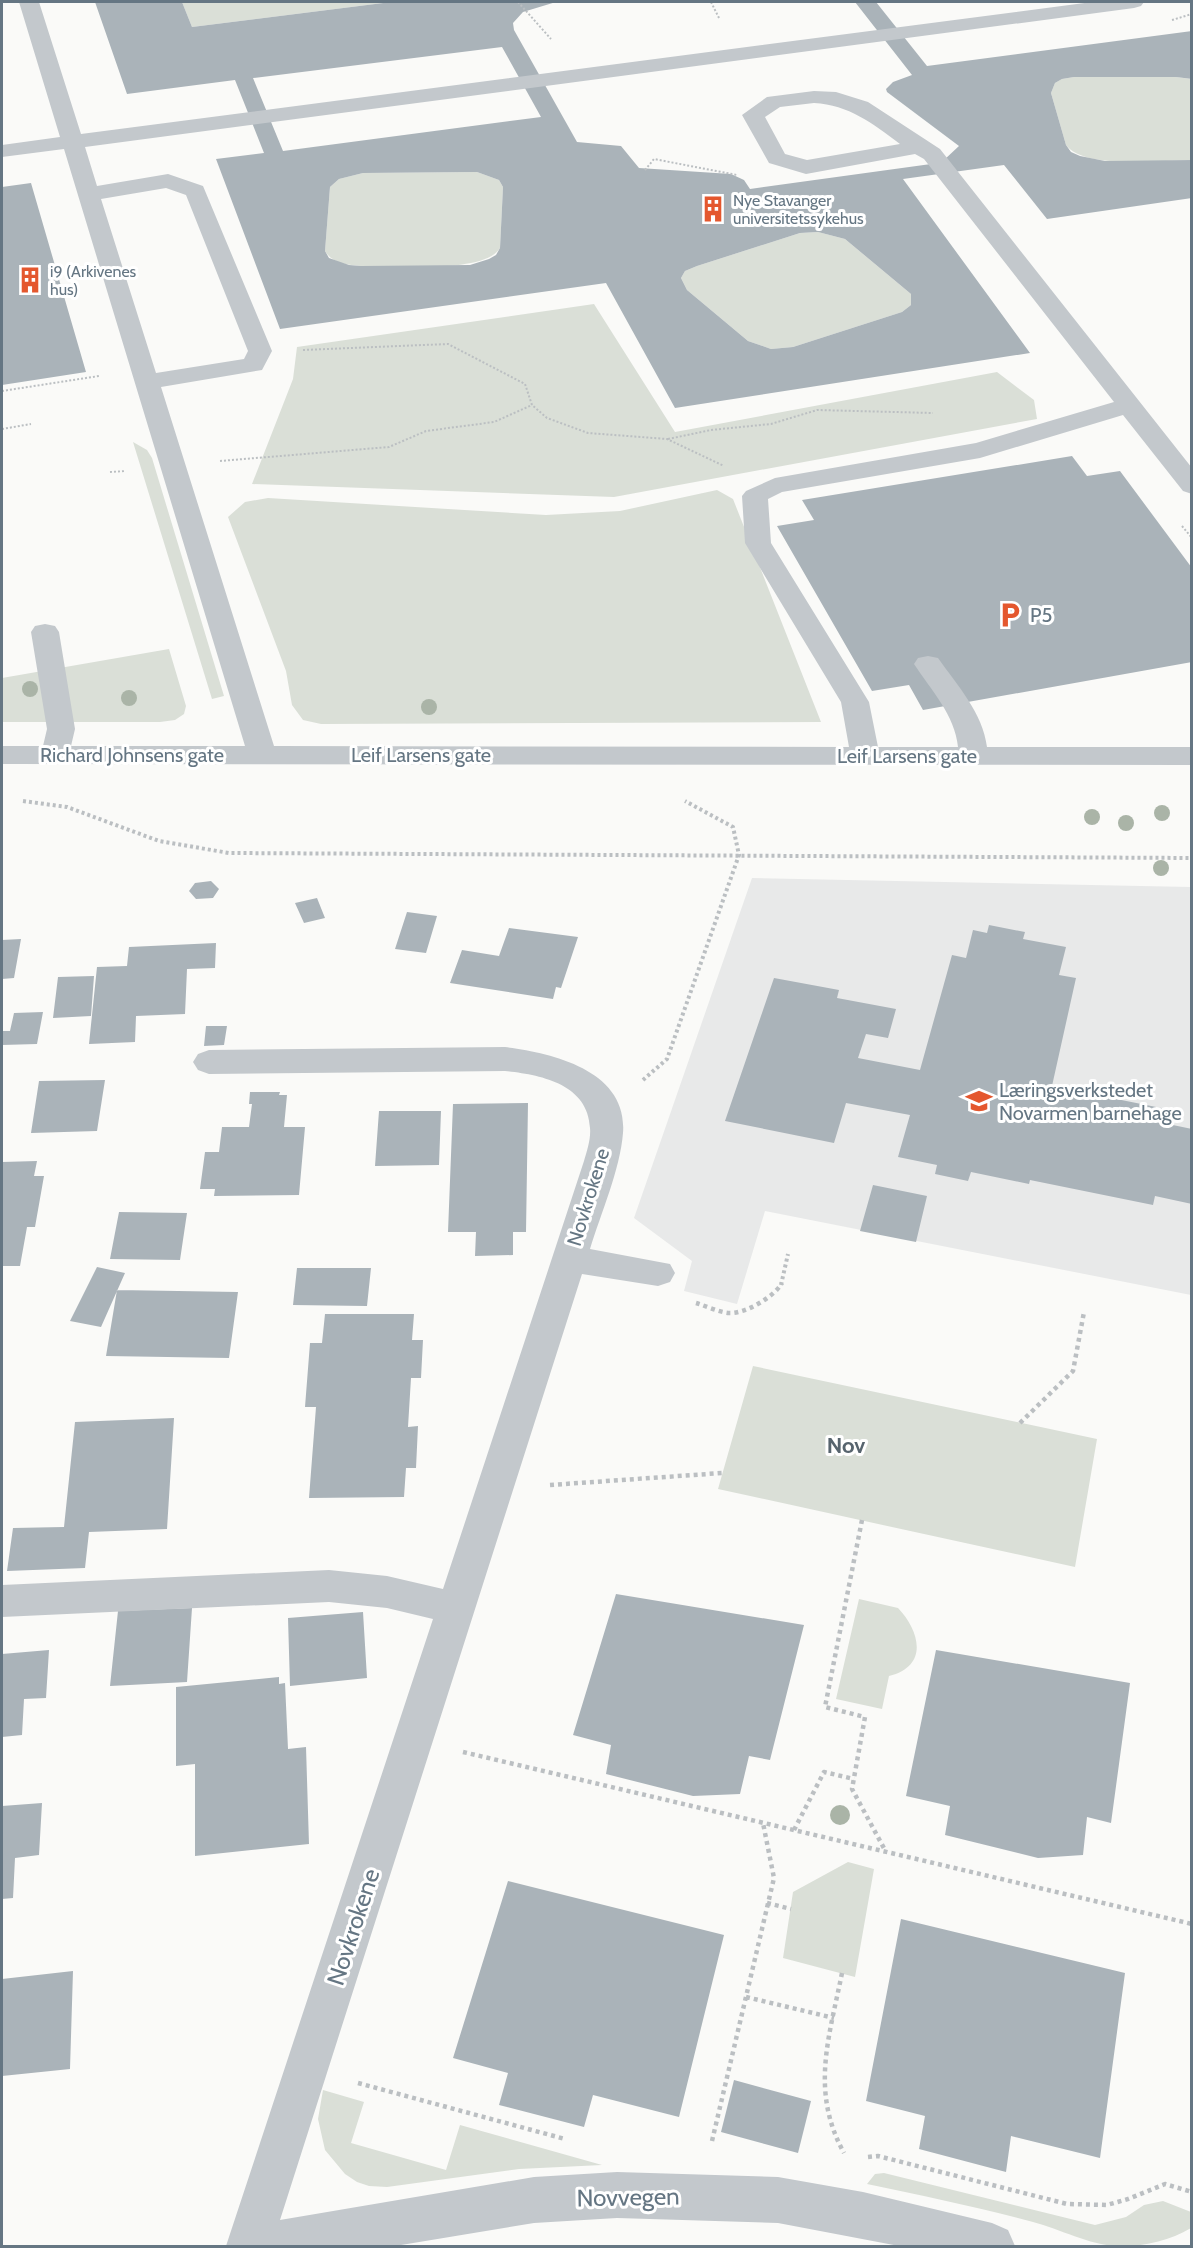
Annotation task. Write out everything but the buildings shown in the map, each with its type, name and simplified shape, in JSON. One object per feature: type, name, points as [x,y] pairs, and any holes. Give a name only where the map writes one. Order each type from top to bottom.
[{"type":"street","points":[[29,2],[262,754]]},
{"type":"street","points":[[2,151],[1134,2]]},
{"type":"street","points":[[918,147],[806,167],[777,158],[753,115],[774,101],[814,97],[836,98],[860,107],[932,154],[1191,486]]},
{"type":"street","points":[[89,194],[168,181],[195,191],[260,351],[253,365],[146,382]]},
{"type":"street","points":[[864,756],[862,733],[855,702],[758,543],[755,496],[775,486],[980,450],[1127,406]]},
{"type":"street","points":[[45,632],[61,729],[55,755]]},
{"type":"street","points":[[928,664],[959,708],[971,733],[973,755]]},
{"type":"street","name":"Richard Johnsens gate","points":[[2,755],[262,754]]},
{"type":"street","name":"Leif Larsens gate","points":[[262,754],[1191,756]]},
{"type":"street","name":"Novkrokene","points":[[208,1062],[505,1059],[531,1062],[573,1076],[588,1086],[599,1101],[607,1130],[601,1161],[249,2247]]},
{"type":"street","points":[[569,1259],[658,1273]]},
{"type":"street","points":[[2,1601],[329,1586],[387,1592],[456,1608]]},
{"type":"street","name":"Novvegen","points":[[263,2247],[534,2200],[617,2195],[778,2200],[863,2215],[992,2247]]},
{"type":"path","points":[[518,2],[556,44]]},
{"type":"path","points":[[711,2],[719,19]]},
{"type":"path","points":[[645,170],[654,159],[745,176]]},
{"type":"path","points":[[260,351],[448,344],[525,384],[532,405],[547,418],[588,433],[667,439],[711,430],[771,424],[817,410],[936,413]]},
{"type":"path","points":[[2,391],[102,376]]},
{"type":"path","points":[[172,467],[243,458],[389,447],[426,431],[494,422],[532,405]]},
{"type":"path","points":[[2,429],[31,424]]},
{"type":"path","points":[[667,439],[723,465],[755,496]]},
{"type":"path","points":[[110,472],[130,470]]},
{"type":"path","points":[[1179,521],[1191,538]]},
{"type":"path","points":[[599,1101],[643,1081],[667,1059],[739,855],[733,827],[678,798]]},
{"type":"path","points":[[12,799],[67,807],[159,841],[229,853],[1191,858]]},
{"type":"path","points":[[658,1273],[674,1290],[689,1300],[710,1309],[730,1313],[757,1305],[770,1297],[780,1286],[788,1254]]},
{"type":"path","points":[[1020,1423],[1073,1371],[1084,1312]]},
{"type":"path","points":[[494,1493],[568,1482],[722,1473]]},
{"type":"path","points":[[862,1520],[825,1707],[865,1716],[852,1789],[886,1851]]},
{"type":"path","points":[[413,1740],[1191,1924]]},
{"type":"path","points":[[794,1830],[824,1772],[854,1779]]},
{"type":"path","points":[[711,2146],[774,1878],[763,1823]]},
{"type":"path","points":[[768,1903],[791,1909]]},
{"type":"path","points":[[838,2161],[849,2160],[836,2141],[827,2117],[823,2080],[842,1973]]},
{"type":"path","points":[[746,1997],[834,2018]]},
{"type":"path","points":[[306,2069],[572,2141]]},
{"type":"path","points":[[858,2158],[878,2156],[1066,2204],[1092,2208],[1119,2203],[1165,2184],[1191,2192]]},
{"type":"shaded area","points":[[182,2],[391,2],[192,27]]},
{"type":"shaded area","points":[[1074,77],[1191,79],[1191,160],[1106,161],[1076,153],[1066,145],[1051,93],[1055,83]]},
{"type":"shaded area","points":[[477,172],[499,180],[503,187],[500,248],[491,256],[476,262],[436,267],[361,266],[336,261],[325,251],[330,187],[339,179],[363,173]]},
{"type":"shaded area","points":[[818,232],[845,239],[911,294],[911,305],[902,312],[793,347],[771,349],[748,341],[687,290],[681,278],[685,271],[697,266],[800,233]]},
{"type":"shaded area","points":[[594,304],[675,432],[997,372],[1034,400],[1037,419],[614,497],[252,484],[293,379],[297,347]]},
{"type":"shaded area","points":[[133,442],[147,450],[152,458],[224,696],[212,699]]},
{"type":"shaded area","points":[[717,490],[733,499],[821,722],[321,724],[303,720],[292,705],[286,671],[228,517],[245,502],[268,498],[546,515],[620,511]]},
{"type":"shaded area","points":[[169,649],[186,706],[184,714],[175,720],[160,722],[2,722],[2,678]]},
{"type":"shaded area","points":[[752,878],[1191,887],[1191,1295],[765,1211],[737,1304],[684,1291],[692,1261],[634,1218]]},
{"type":"shaded area","points":[[753,1366],[1097,1439],[1075,1567],[718,1489]]},
{"type":"shaded area","points":[[859,1599],[898,1608],[912,1627],[915,1637],[917,1647],[915,1656],[902,1671],[889,1676],[882,1709],[836,1699]]},
{"type":"shaded area","points":[[848,1862],[874,1869],[855,1977],[783,1958],[793,1892]]},
{"type":"shaded area","points":[[323,2090],[364,2102],[351,2143],[446,2170],[460,2125],[602,2165],[519,2169],[387,2187],[369,2186],[345,2174],[325,2150],[318,2119]]},
{"type":"shaded area","points":[[884,2173],[1095,2225],[1126,2217],[1144,2205],[1163,2201],[1191,2212],[1191,2228],[1165,2240],[1146,2244],[1106,2245],[1012,2217],[867,2184],[875,2174]]},
{"type":"place","name":"Nye Stavanger universitetssykehus","points":[[713,209]]},
{"type":"place","name":"i9 (Arkivenes hus)","points":[[30,280]]},
{"type":"place","name":"P5","points":[[1010,615]]},
{"type":"place","name":"Læringsverkstedet Novarmen barnehage","points":[[979,1101]]},
{"type":"district","name":"Nov","points":[[846,1445]]}]
